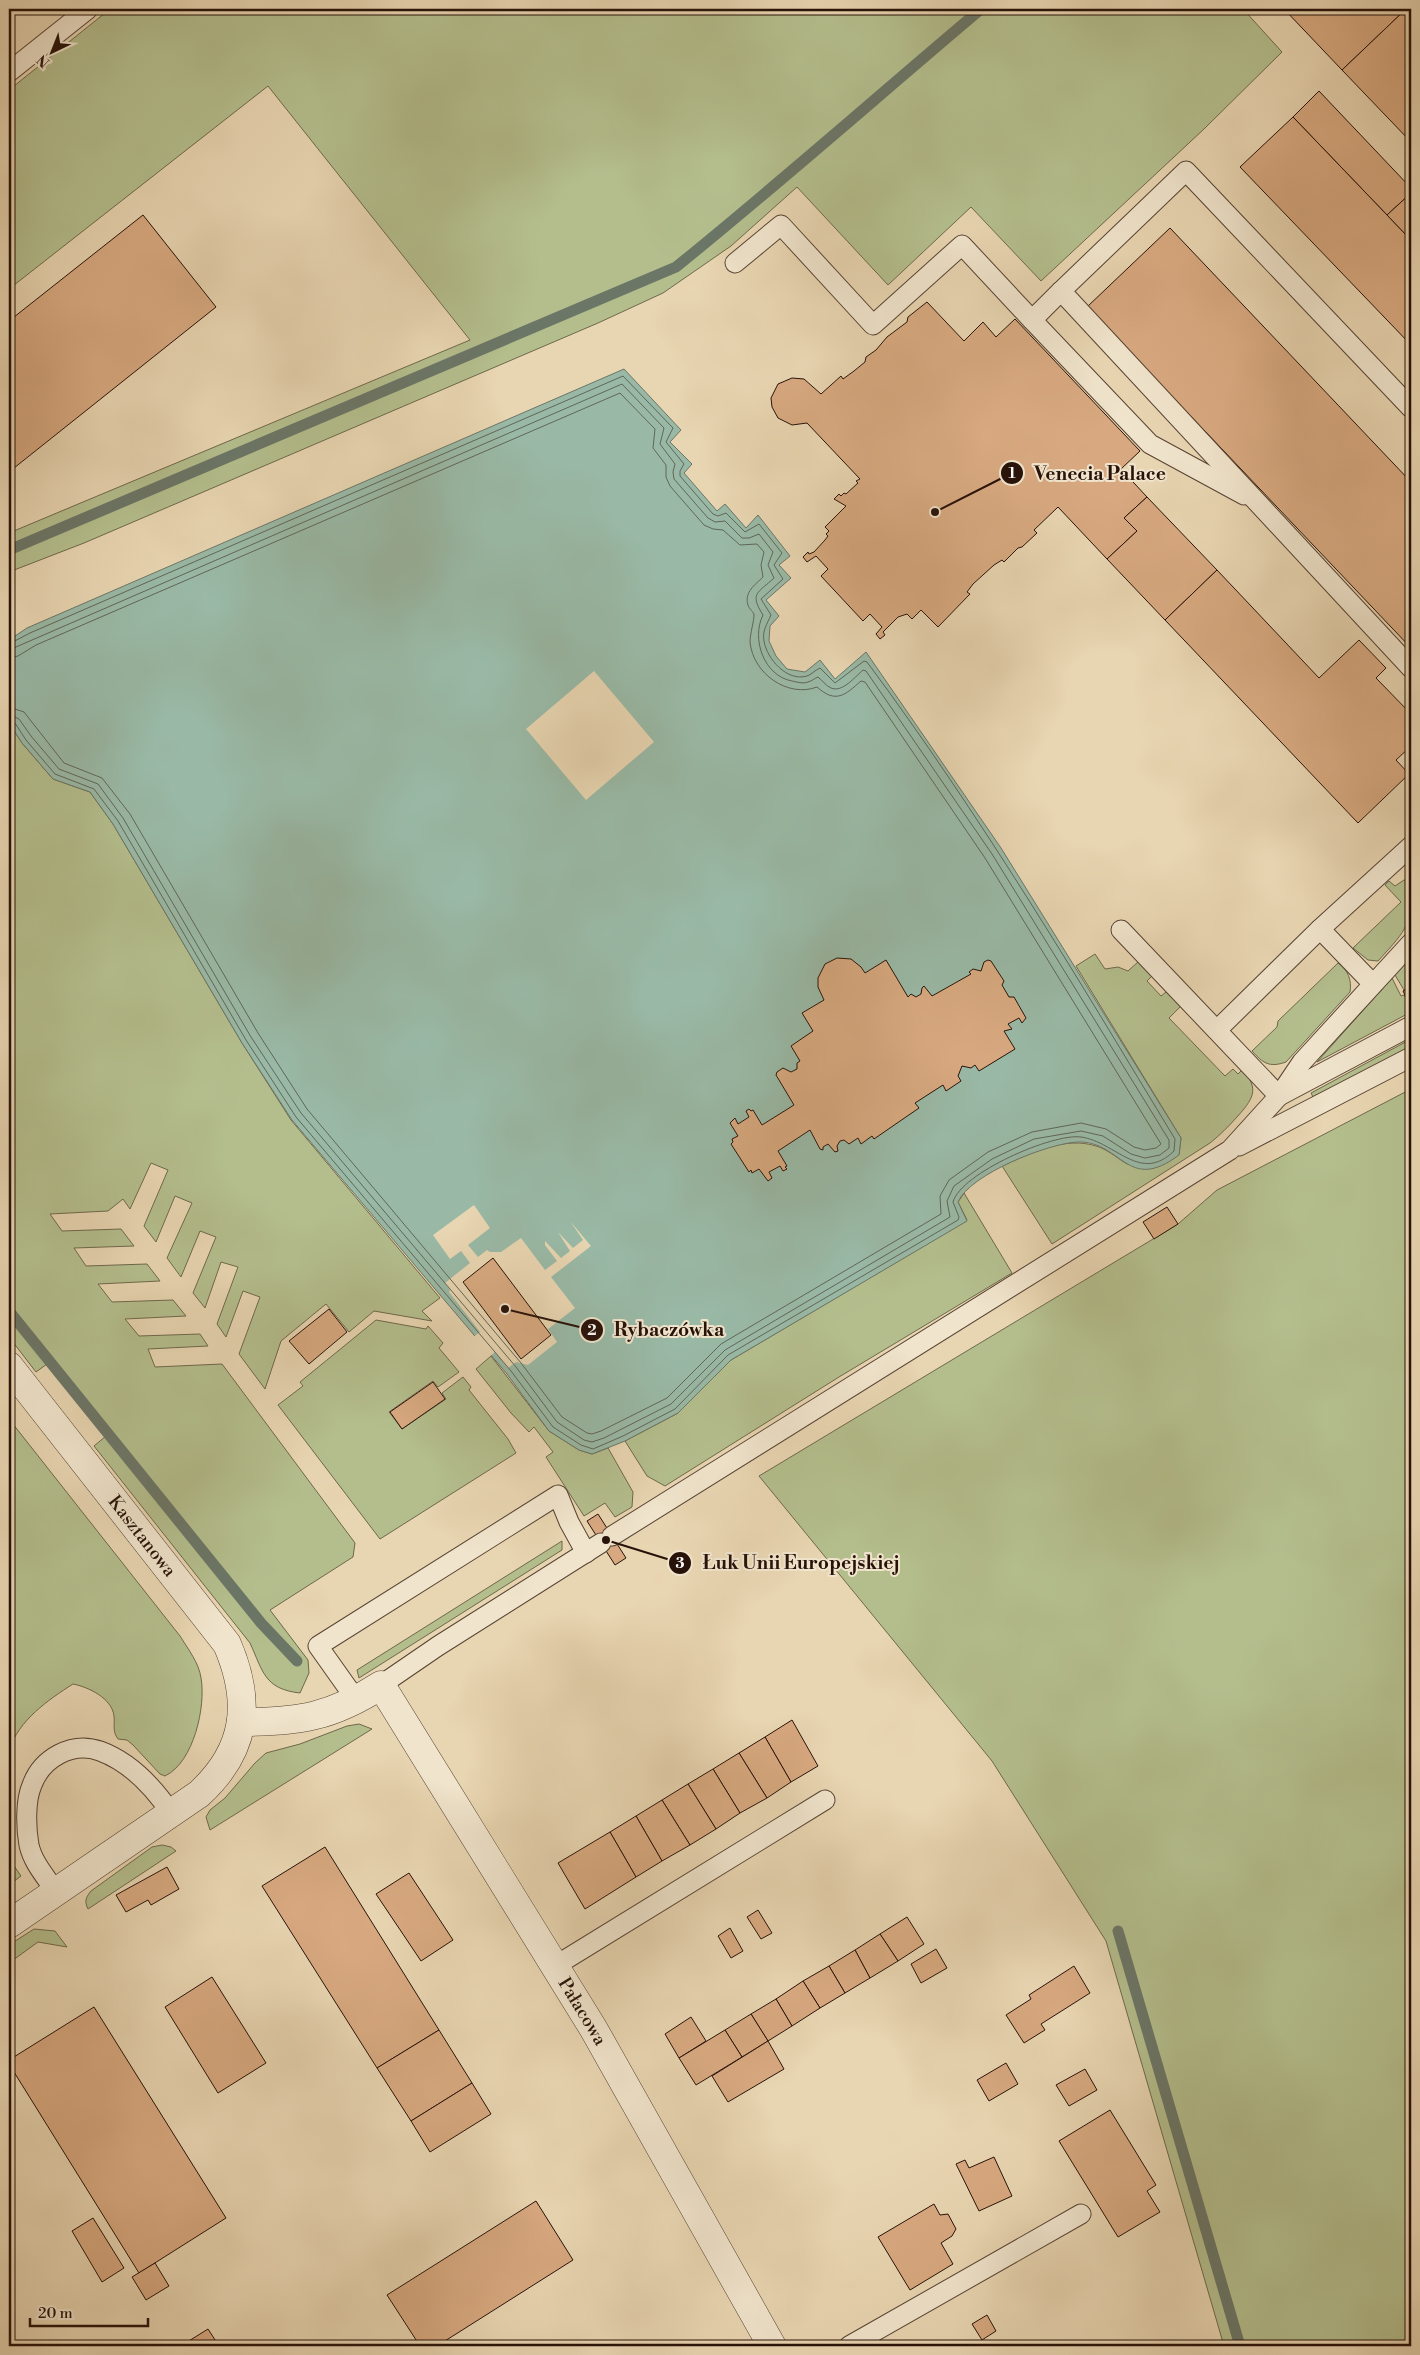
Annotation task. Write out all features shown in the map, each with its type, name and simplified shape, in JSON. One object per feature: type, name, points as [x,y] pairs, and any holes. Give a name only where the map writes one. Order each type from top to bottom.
[{"type":"street","name":"Kasztanowa","points":[[9,1366],[227,1644],[237,1668],[242,1688],[241,1722],[235,1744],[214,1778],[199,1794],[9,1924]]},
{"type":"street","points":[[241,1722],[300,1719],[341,1708],[357,1701],[381,1685]]},
{"type":"street","name":"Pałacowa","points":[[381,1685],[593,2028],[772,2346]]},
{"type":"lane","points":[[9,72],[88,9]]},
{"type":"lane","points":[[1032,320],[1186,171],[1411,408]]},
{"type":"lane","points":[[735,263],[781,225],[873,325],[962,245],[1150,444],[1256,501]]},
{"type":"lane","points":[[1061,291],[1411,668]]},
{"type":"lane","points":[[1216,1030],[1320,929],[1411,846]]},
{"type":"lane","points":[[1320,929],[1373,984]]},
{"type":"lane","points":[[1122,930],[1279,1096]]},
{"type":"lane","points":[[1230,1150],[1279,1096],[1302,1062],[1411,942]]},
{"type":"lane","points":[[1279,1096],[1411,1026]]},
{"type":"lane","points":[[381,1685],[438,1646],[1230,1150],[1411,1057]]},
{"type":"lane","points":[[357,1701],[318,1646],[558,1495],[569,1522],[600,1544]]},
{"type":"lane","points":[[56,1892],[37,1865],[30,1846],[28,1828],[31,1786],[37,1773],[56,1755],[70,1749],[85,1748],[101,1751],[122,1763],[152,1787],[171,1814]]},
{"type":"lane","points":[[555,1966],[825,1800]]},
{"type":"lane","points":[[850,2346],[1081,2214]]},
{"type":"shaded area","points":[[110,9],[1243,9],[1282,52],[1204,129],[1041,281],[971,207],[888,285],[797,187],[731,246],[663,293],[598,323],[84,543],[9,572],[9,533],[470,340],[268,86],[9,289],[9,90]]},
{"type":"shaded area","points":[[9,723],[22,743],[53,779],[90,792],[113,824],[242,1043],[291,1120],[440,1298],[422,1311],[432,1321],[374,1311],[349,1332],[326,1304],[281,1341],[265,1389],[239,1354],[260,1297],[243,1291],[226,1337],[217,1324],[238,1267],[221,1262],[205,1308],[193,1293],[216,1237],[200,1231],[181,1277],[167,1258],[192,1203],[175,1196],[156,1242],[144,1226],[168,1170],[151,1163],[130,1209],[123,1199],[108,1211],[50,1214],[62,1231],[121,1229],[134,1246],[74,1248],[86,1266],[147,1264],[160,1281],[98,1284],[112,1302],[173,1300],[186,1316],[125,1319],[139,1336],[200,1334],[208,1346],[148,1349],[155,1367],[222,1364],[355,1543],[353,1557],[270,1610],[308,1660],[309,1673],[300,1693],[279,1687],[266,1677],[250,1643],[94,1446],[106,1436],[47,1364],[36,1372],[9,1337]]},
{"type":"shaded area","points":[[1404,880],[1411,880],[1409,917],[1406,925],[1402,933],[1378,961],[1368,960],[1353,948],[1401,902],[1385,885],[1389,881],[1395,886]]},
{"type":"shaded area","points":[[1095,954],[1105,969],[1118,967],[1128,971],[1138,962],[1152,976],[1147,981],[1161,996],[1166,992],[1181,1006],[1169,1018],[1225,1076],[1233,1069],[1238,1074],[1242,1070],[1248,1077],[1253,1089],[1247,1105],[1224,1131],[1210,1143],[1052,1244],[1002,1166],[1048,1147],[1072,1143],[1084,1143],[1100,1147],[1127,1164],[1179,1154],[1181,1138],[1076,966]]},
{"type":"shaded area","points":[[1407,961],[1411,962],[1411,986],[1404,990],[1395,975]]},
{"type":"shaded area","points":[[1338,963],[1348,976],[1350,992],[1286,1062],[1271,1064],[1260,1059],[1252,1051],[1277,1027],[1278,1021]]},
{"type":"shaded area","points":[[1392,978],[1401,996],[1404,995],[1411,1006],[1411,1012],[1317,1062]]},
{"type":"shaded area","points":[[1411,1039],[1411,1047],[1313,1097],[1311,1093]]},
{"type":"shaded area","points":[[1411,1089],[1411,2346],[1224,2346],[1106,1941],[992,1761],[759,1476],[1178,1224],[1217,1190]]},
{"type":"shaded area","points":[[964,1193],[1012,1273],[839,1377],[665,1486],[647,1476],[625,1441],[678,1413],[731,1360],[967,1220],[958,1202]]},
{"type":"shaded area","points":[[376,1320],[426,1329],[428,1326],[443,1343],[439,1348],[459,1372],[438,1387],[433,1381],[389,1412],[402,1429],[446,1399],[442,1393],[463,1377],[471,1387],[469,1390],[508,1439],[516,1453],[380,1539],[278,1405],[303,1386],[300,1382]]},
{"type":"shaded area","points":[[491,1356],[549,1431],[579,1450],[592,1454],[608,1448],[633,1492],[632,1507],[615,1517],[605,1503],[584,1516],[546,1457],[553,1452],[534,1427],[529,1432],[511,1413],[476,1369]]},
{"type":"shaded area","points":[[9,1419],[180,1636],[198,1667],[201,1678],[202,1703],[196,1732],[184,1759],[165,1776],[160,1774],[127,1740],[118,1739],[114,1731],[112,1710],[104,1699],[92,1691],[73,1684],[44,1704],[27,1720],[9,1750]]},
{"type":"shaded area","points":[[562,1541],[562,1550],[359,1678],[357,1670]]},
{"type":"shaded area","points":[[359,1724],[372,1729],[210,1830],[206,1817],[210,1810],[225,1798],[266,1753],[300,1744],[347,1726]]},
{"type":"shaded area","points":[[9,1785],[12,1863],[21,1876],[9,1885]]},
{"type":"shaded area","points":[[162,1845],[171,1847],[176,1851],[88,1909],[86,1899],[91,1891],[152,1847]]},
{"type":"shaded area","points":[[34,1929],[55,1931],[67,1947],[38,1942],[9,1963],[9,1945]]},
{"type":"water","points":[[624,369],[681,430],[670,442],[692,464],[684,473],[717,511],[725,504],[746,528],[758,515],[790,556],[779,565],[791,578],[766,600],[779,616],[770,626],[769,641],[776,656],[787,669],[805,672],[820,660],[835,679],[866,652],[1001,848],[1181,1138],[1179,1155],[1162,1166],[1147,1169],[1136,1168],[1093,1144],[1078,1142],[1030,1154],[994,1171],[965,1191],[958,1202],[967,1221],[731,1360],[678,1413],[625,1441],[592,1454],[579,1450],[549,1431],[507,1374],[292,1120],[242,1043],[113,824],[90,792],[53,779],[22,743],[9,723],[9,640],[27,628]]},
{"type":"pier","points":[[594,671],[654,742],[586,800],[526,729]]},
{"type":"pier","points":[[474,1205],[490,1228],[468,1245],[478,1257],[487,1250],[490,1252],[501,1252],[521,1238],[545,1270],[557,1261],[545,1245],[545,1241],[561,1258],[570,1251],[558,1232],[573,1248],[583,1240],[570,1221],[591,1246],[551,1277],[575,1308],[548,1329],[557,1342],[528,1365],[516,1362],[508,1368],[495,1352],[489,1357],[472,1338],[480,1332],[449,1292],[450,1290],[445,1283],[470,1263],[461,1251],[450,1259],[433,1235]]},
{"type":"building","points":[[1284,9],[1406,9],[1342,70]]},
{"type":"building","points":[[1406,9],[1411,9],[1411,142],[1342,70]]},
{"type":"building","points":[[1319,91],[1411,188],[1411,193],[1387,215],[1293,117]]},
{"type":"building","points":[[1293,117],[1411,240],[1411,345],[1240,167]]},
{"type":"building","points":[[1411,193],[1411,240],[1387,215]]},
{"type":"building","points":[[143,215],[216,307],[14,468],[9,461],[9,321]]},
{"type":"building","points":[[1170,228],[1411,482],[1411,648],[1087,307]]},
{"type":"building","points":[[927,302],[964,341],[983,322],[996,337],[1015,319],[1140,451],[1121,469],[1147,497],[1124,518],[1137,531],[1107,559],[1058,507],[1034,530],[1037,533],[1022,547],[1018,548],[1004,562],[1002,560],[994,565],[973,584],[967,592],[970,594],[938,627],[921,610],[912,619],[907,614],[898,617],[883,632],[885,635],[880,639],[876,634],[882,627],[870,614],[863,621],[821,576],[828,569],[816,556],[807,562],[803,557],[808,552],[809,554],[814,552],[825,540],[828,536],[826,534],[829,531],[825,527],[846,506],[834,499],[839,494],[841,496],[844,493],[846,494],[858,483],[856,481],[860,479],[807,423],[792,425],[778,418],[772,407],[771,398],[778,384],[792,378],[804,379],[821,394],[841,376],[843,379],[865,362],[866,357],[876,350],[887,337],[907,322],[908,317]]},
{"type":"building","points":[[1147,497],[1217,570],[1165,620],[1107,559],[1137,531],[1124,518]]},
{"type":"building","points":[[1217,570],[1319,678],[1359,640],[1386,668],[1376,678],[1411,714],[1411,746],[1396,760],[1409,774],[1358,823],[1165,620]]},
{"type":"building","points":[[837,958],[851,959],[865,973],[886,960],[908,997],[911,994],[916,997],[921,994],[924,986],[932,996],[971,974],[969,972],[973,969],[981,971],[984,962],[988,960],[991,961],[1004,981],[1002,985],[1009,997],[1014,997],[1026,1018],[1022,1023],[1019,1018],[1008,1024],[1012,1029],[1004,1031],[1015,1049],[979,1071],[975,1065],[971,1068],[962,1066],[958,1076],[961,1081],[946,1091],[943,1085],[915,1103],[919,1108],[874,1139],[872,1136],[861,1144],[858,1138],[849,1144],[844,1140],[840,1141],[837,1146],[838,1151],[835,1152],[828,1144],[823,1147],[823,1150],[820,1149],[810,1130],[778,1151],[787,1169],[783,1171],[780,1166],[769,1172],[772,1178],[768,1181],[759,1169],[752,1173],[751,1170],[749,1172],[731,1144],[733,1142],[732,1139],[738,1136],[730,1123],[735,1118],[738,1124],[749,1117],[746,1111],[749,1109],[753,1110],[762,1125],[794,1105],[776,1075],[783,1068],[791,1072],[797,1069],[797,1063],[800,1061],[791,1046],[813,1031],[802,1013],[824,1000],[818,987],[818,978],[825,964]]},
{"type":"building","points":[[1411,987],[1411,1005],[1410,1005],[1403,991]]},
{"type":"building","points":[[1167,1207],[1178,1224],[1154,1239],[1143,1222]]},
{"type":"building","points":[[493,1258],[551,1335],[521,1359],[463,1282]]},
{"type":"building","points":[[329,1309],[347,1332],[309,1364],[289,1341]]},
{"type":"building","points":[[433,1382],[445,1399],[402,1429],[390,1412]]},
{"type":"building","points":[[598,1514],[626,1558],[615,1565],[587,1521]]},
{"type":"building","points":[[792,1720],[818,1766],[791,1782],[765,1737]]},
{"type":"building","points":[[765,1737],[791,1782],[767,1798],[739,1753]]},
{"type":"building","points":[[739,1753],[767,1798],[740,1813],[713,1769]]},
{"type":"building","points":[[713,1769],[740,1813],[716,1829],[688,1784]]},
{"type":"building","points":[[688,1784],[716,1829],[690,1845],[662,1800]]},
{"type":"building","points":[[662,1800],[690,1845],[662,1861],[636,1816]]},
{"type":"building","points":[[636,1816],[662,1861],[636,1877],[610,1832]]},
{"type":"building","points":[[610,1832],[636,1877],[585,1909],[558,1863]]},
{"type":"building","points":[[325,1847],[439,2030],[377,2068],[262,1886]]},
{"type":"building","points":[[167,1867],[179,1889],[151,1905],[148,1900],[126,1912],[116,1895]]},
{"type":"building","points":[[409,1873],[453,1940],[421,1961],[376,1894]]},
{"type":"building","points":[[758,1910],[772,1933],[761,1939],[747,1917]]},
{"type":"building","points":[[907,1917],[924,1944],[898,1961],[880,1934]]},
{"type":"building","points":[[730,1928],[743,1951],[731,1958],[718,1936]]},
{"type":"building","points":[[880,1934],[898,1961],[870,1978],[855,1950]]},
{"type":"building","points":[[936,1949],[947,1968],[921,1983],[911,1964]]},
{"type":"building","points":[[855,1950],[870,1978],[845,1993],[829,1966]]},
{"type":"building","points":[[829,1966],[845,1993],[820,2008],[803,1981]]},
{"type":"building","points":[[1074,1966],[1090,1993],[1041,2024],[1045,2030],[1024,2043],[1006,2015],[1031,1999],[1029,1995]]},
{"type":"building","points":[[212,1977],[266,2063],[218,2093],[165,2007]]},
{"type":"building","points":[[803,1981],[820,2008],[792,2026],[776,1999]]},
{"type":"building","points":[[776,1999],[792,2026],[768,2041],[751,2014]]},
{"type":"building","points":[[94,2007],[226,2218],[139,2273],[9,2064],[9,2060]]},
{"type":"building","points":[[751,2014],[768,2041],[742,2057],[725,2030]]},
{"type":"building","points":[[691,2017],[706,2041],[679,2058],[665,2034]]},
{"type":"building","points":[[439,2030],[472,2083],[411,2121],[377,2068]]},
{"type":"building","points":[[725,2030],[742,2057],[696,2085],[679,2058]]},
{"type":"building","points":[[768,2041],[784,2069],[728,2102],[712,2076]]},
{"type":"building","points":[[1006,2063],[1018,2084],[989,2101],[977,2080]]},
{"type":"building","points":[[1085,2069],[1097,2090],[1069,2106],[1056,2085]]},
{"type":"building","points":[[472,2083],[491,2114],[430,2152],[411,2121]]},
{"type":"building","points":[[1110,2110],[1156,2185],[1147,2191],[1160,2212],[1118,2237],[1059,2141]]},
{"type":"building","points":[[994,2157],[1012,2196],[979,2211],[956,2164],[965,2160],[969,2168]]},
{"type":"building","points":[[536,2201],[573,2260],[437,2346],[420,2346],[387,2295]]},
{"type":"building","points":[[934,2204],[940,2215],[948,2214],[956,2229],[952,2236],[941,2243],[953,2264],[910,2290],[878,2237]]},
{"type":"building","points":[[93,2218],[124,2268],[102,2282],[72,2231]]},
{"type":"building","points":[[155,2263],[169,2286],[146,2300],[132,2277]]},
{"type":"building","points":[[987,2315],[996,2331],[982,2340],[972,2324]]},
{"type":"building","points":[[208,2329],[219,2346],[185,2346],[184,2344]]},
{"type":"building","points":[[677,2341],[680,2346],[668,2346]]},
{"type":"waterway","points":[[9,550],[676,267],[981,9]]},
{"type":"waterway","points":[[9,1311],[261,1623],[297,1661]]},
{"type":"waterway","points":[[1118,1931],[1240,2346]]},
{"type":"place","name":"Venecia Palace","points":[[935,512]]},
{"type":"place","name":"Rybaczówka","points":[[505,1309]]},
{"type":"place","name":"Łuk Unii Europejskiej","points":[[606,1540]]}]
